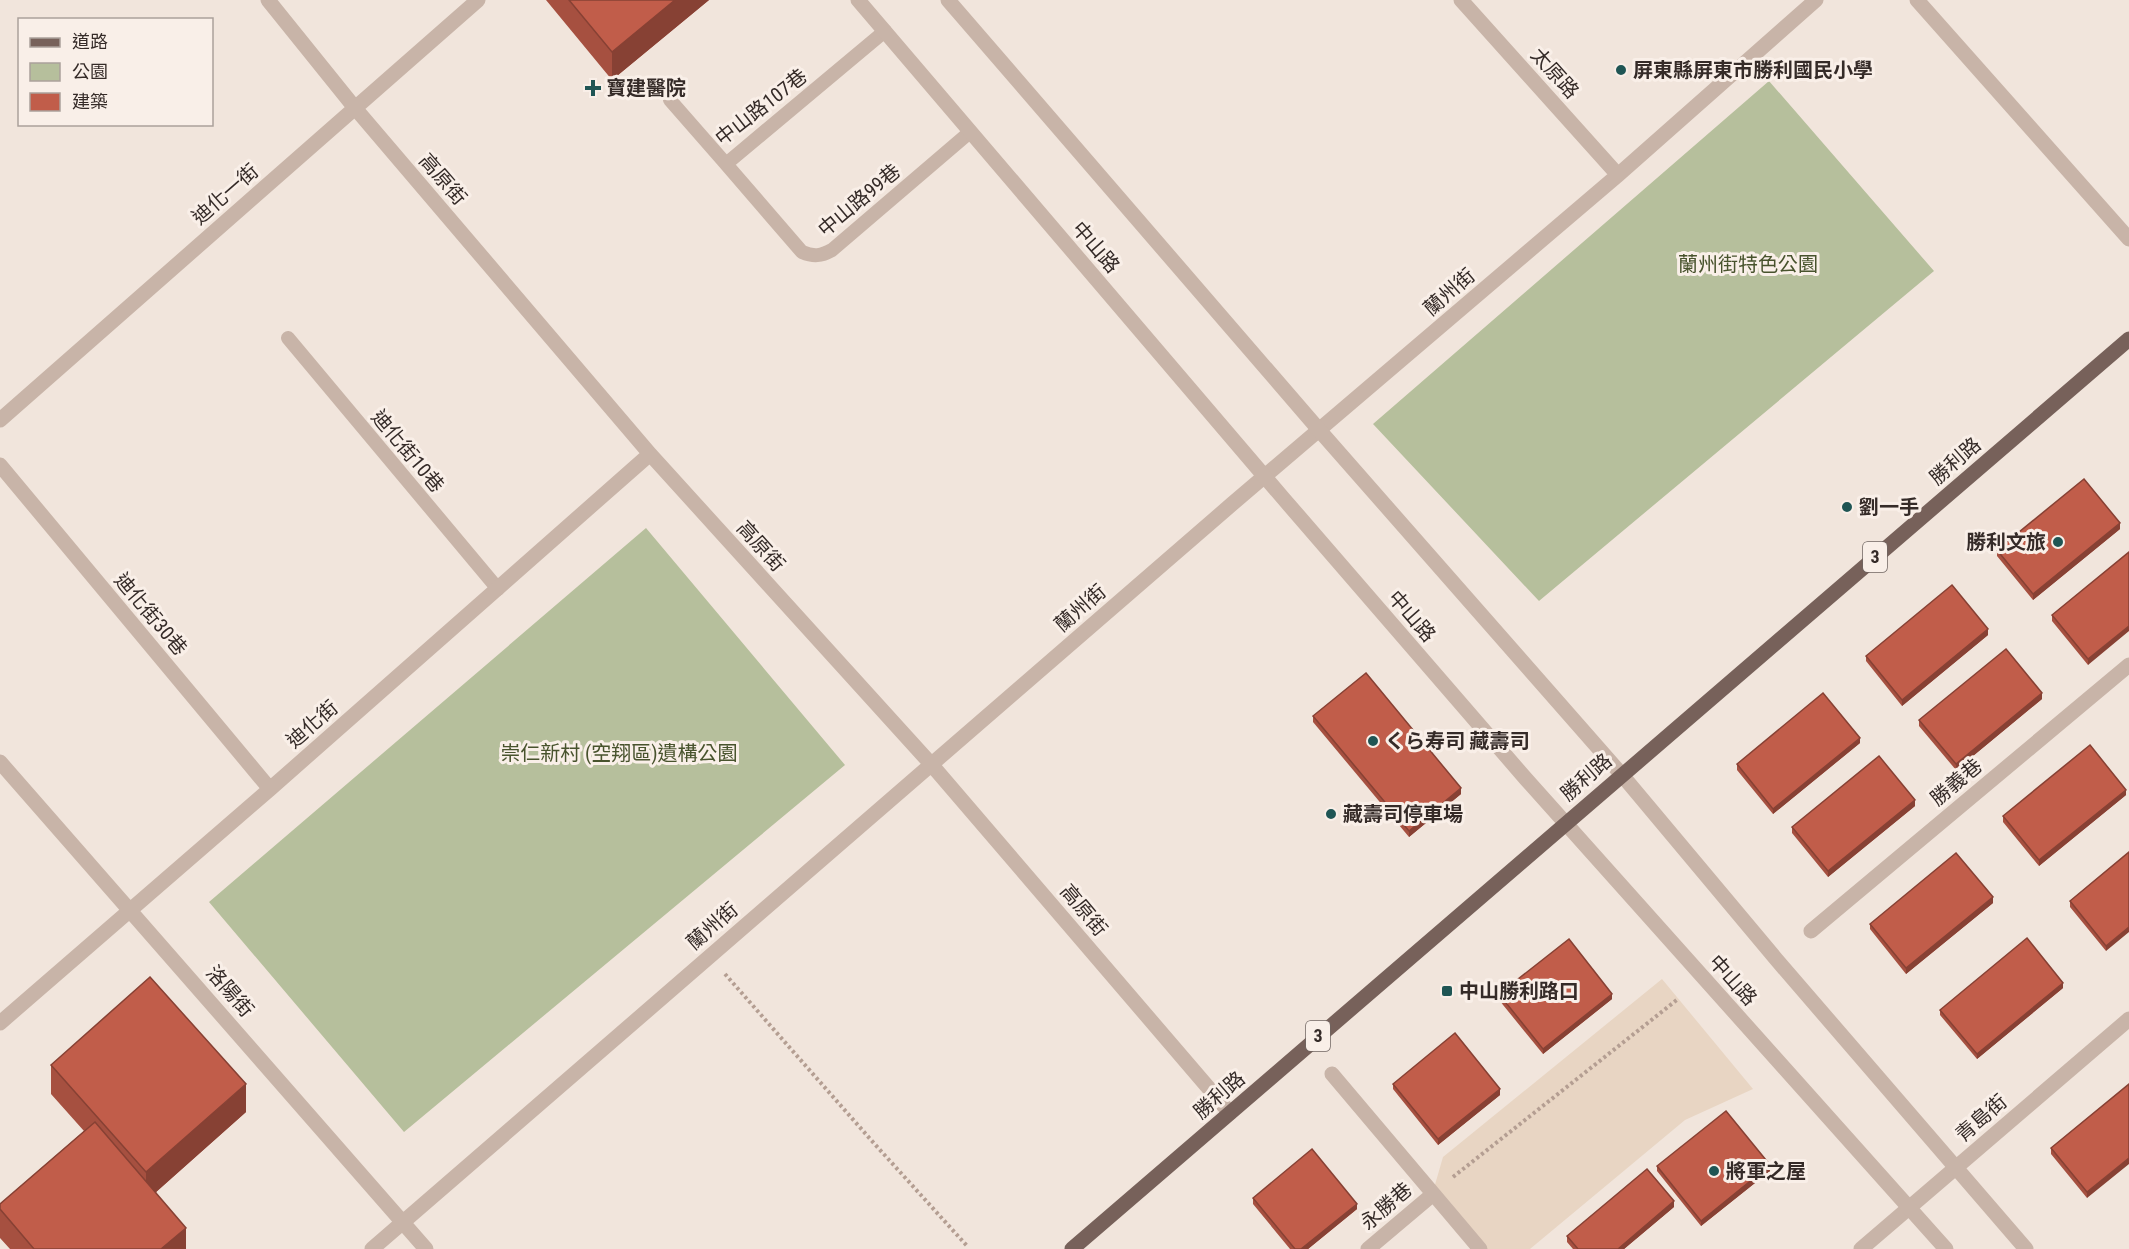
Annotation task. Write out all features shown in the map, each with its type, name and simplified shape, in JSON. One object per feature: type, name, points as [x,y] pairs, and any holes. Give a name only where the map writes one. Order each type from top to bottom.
[{"type":"main road","name":"勝利路","points":[[1072,1249],[2129,339]]},
{"type":"street","name":"高原街","points":[[268,0],[355,108],[650,454],[931,764],[1230,1113]]},
{"type":"street","name":"迪化一街","points":[[0,420],[478,0]]},
{"type":"street","name":"中山路","points":[[858,0],[1565,824],[1946,1249]]},
{"type":"street","points":[[948,0],[1320,431],[1622,775],[1784,968],[2026,1249]]},
{"type":"street","name":"太原路","points":[[1461,0],[1618,175]]},
{"type":"street","name":"蘭州街","points":[[372,1249],[931,764],[1618,175],[1816,0]]},
{"type":"street","points":[[1917,0],[2129,239]]},
{"type":"street","name":"迪化街","points":[[0,1023],[650,454]]},
{"type":"street","name":"迪化街30巷","points":[[0,465],[270,789]]},
{"type":"street","name":"勝義巷","points":[[1811,931],[2129,665]]},
{"type":"street","name":"洛陽街","points":[[0,762],[426,1249]]},
{"type":"street","name":"青島街","points":[[1861,1249],[2129,1019]]},
{"type":"street","points":[[1332,1074],[1480,1249]]},
{"type":"street","name":"永勝巷","points":[[1368,1249],[1432,1194]]},
{"type":"lane","name":"中山路107巷","points":[[670,100],[726,164],[885,32]]},
{"type":"lane","name":"中山路99巷","points":[[726,164],[802,252],[812,256],[824,255],[970,132]]},
{"type":"lane","name":"迪化街10巷","points":[[288,338],[498,589]]},
{"type":"path","points":[[725,973],[871,1140],[968,1246]]},
{"type":"path","points":[[1432,1194],[1678,999]]},
{"type":"green space","name":"蘭州街特色公園","points":[[1769,81],[1934,271],[1539,601],[1373,424]]},
{"type":"green space","name":"崇仁新村 (空翔區)遺構公園","points":[[646,528],[845,765],[404,1132],[209,902]]},
{"type":"shaded area","points":[[1662,979],[1753,1089],[1685,1120],[1530,1249],[1480,1249],[1432,1195],[1443,1157]]},
{"type":"building","points":[[569,0],[675,0],[612,52]]},
{"type":"building","name":"勝利文旅","points":[[2084,479],[2120,523],[2033,594],[1997,550]]},
{"type":"building","points":[[2129,552],[2129,626],[2088,659],[2052,615]]},
{"type":"building","name":"勝利文旅","points":[[1952,585],[1988,629],[1902,700],[1866,656]]},
{"type":"building","points":[[2006,649],[2042,693],[1956,764],[1919,720]]},
{"type":"building","name":"くら寿司 藏壽司","points":[[1366,673],[1461,788],[1409,831],[1313,716]]},
{"type":"building","points":[[1823,693],[1860,738],[1773,809],[1737,764]]},
{"type":"building","points":[[2090,745],[2126,790],[2039,860],[2003,816]]},
{"type":"building","points":[[1879,756],[1915,800],[1828,871],[1792,827]]},
{"type":"building","points":[[2129,852],[2129,927],[2106,946],[2070,901]]},
{"type":"building","points":[[1956,853],[1993,897],[1906,968],[1870,924]]},
{"type":"building","points":[[2027,938],[2063,983],[1977,1054],[1940,1010]]},
{"type":"building","points":[[1569,939],[1612,994],[1543,1049],[1499,994]]},
{"type":"building","points":[[150,977],[246,1084],[146,1172],[51,1065]]},
{"type":"building","points":[[1455,1033],[1500,1089],[1438,1139],[1393,1084]]},
{"type":"building","points":[[2129,1084],[2129,1158],[2087,1192],[2051,1148]]},
{"type":"building","name":"將軍之屋","points":[[1726,1111],[1770,1165],[1701,1221],[1657,1166]]},
{"type":"building","points":[[95,1122],[186,1228],[161,1249],[34,1249],[0,1209],[0,1204]]},
{"type":"building","points":[[1312,1149],[1357,1204],[1301,1249],[1295,1249],[1253,1198]]},
{"type":"building","points":[[1647,1169],[1674,1201],[1618,1249],[1578,1249],[1567,1236]]},
{"type":"place","name":"屏東縣屏東市勝利國民小學","points":[[1621,70]]},
{"type":"place","name":"寶建醫院","points":[[593,88]]},
{"type":"place","name":"劉一手","points":[[1847,507]]},
{"type":"place","name":"勝利文旅","points":[[2058,542]]},
{"type":"place","name":"くら寿司 藏壽司","points":[[1373,741]]},
{"type":"place","name":"藏壽司停車場","points":[[1331,814]]},
{"type":"place","name":"中山勝利路口","points":[[1447,991]]},
{"type":"place","name":"將軍之屋","points":[[1714,1171]]}]
